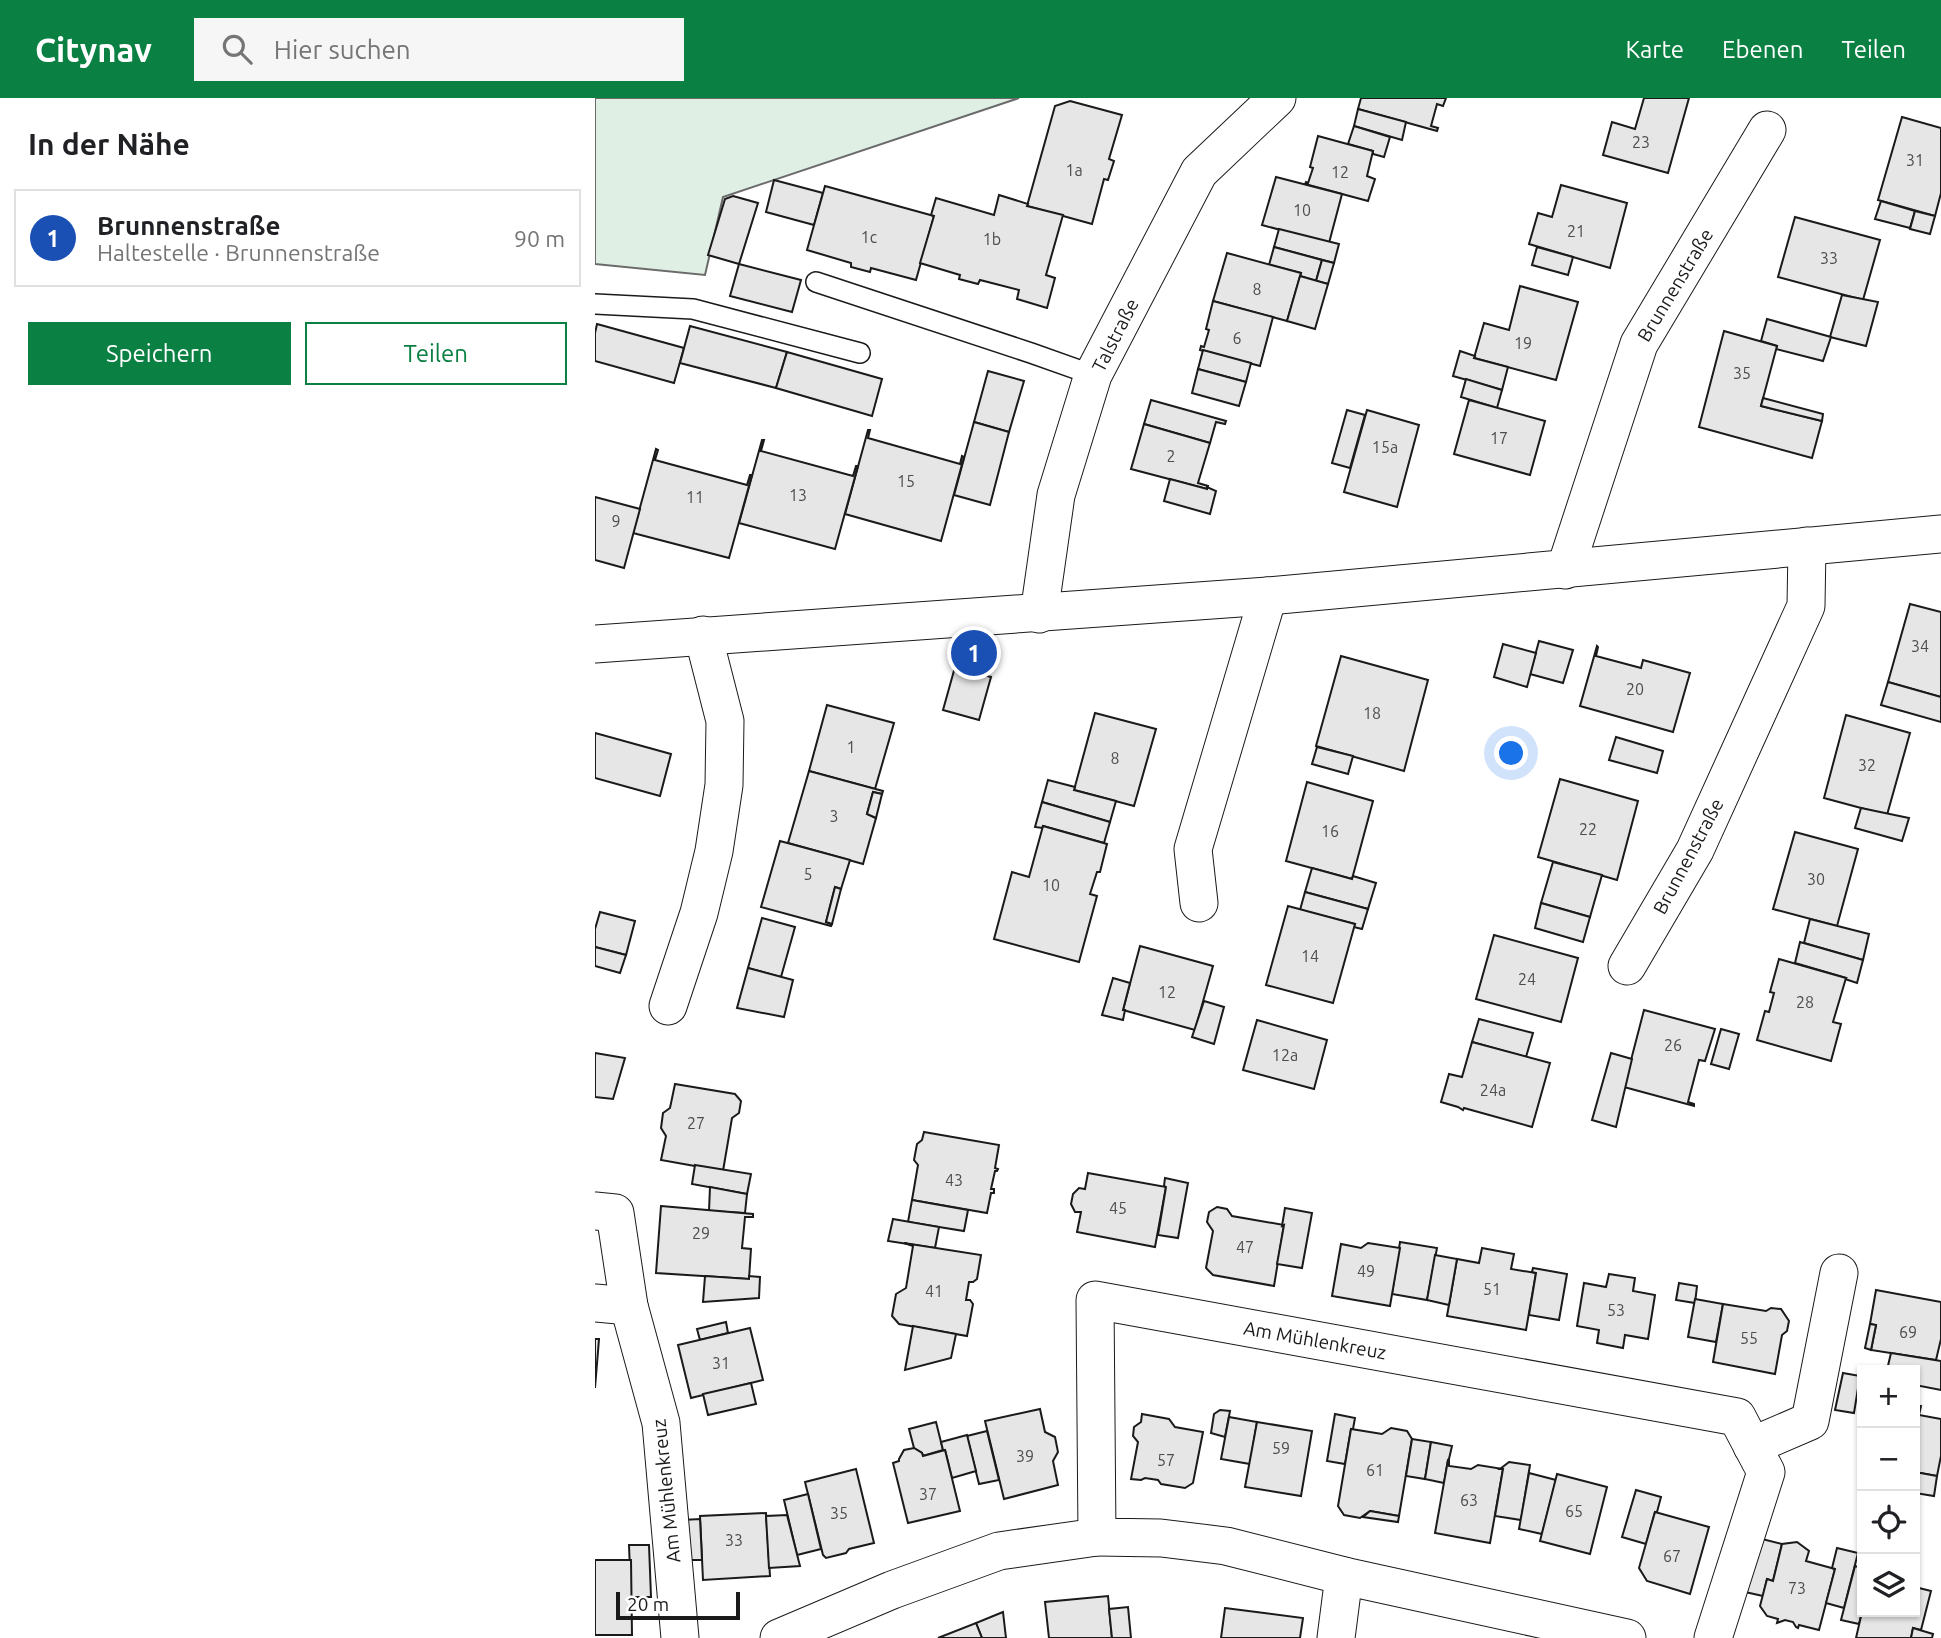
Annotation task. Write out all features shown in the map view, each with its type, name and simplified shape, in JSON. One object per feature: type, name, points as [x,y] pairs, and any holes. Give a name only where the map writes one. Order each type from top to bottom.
[{"type":"street","name":"Talstraße","points":[[1039,614],[1056,495],[1093,375],[1199,172],[1277,98]]},
{"type":"street","name":"Brunnenstraße","points":[[1565,570],[1639,344],[1767,130]]},
{"type":"street","points":[[595,644],[1268,596],[1941,534]]},
{"type":"street","name":"Brunnenstraße","points":[[1627,966],[1695,850],[1806,606],[1807,546]]},
{"type":"street","points":[[1199,903],[1193,849],[1268,596]]},
{"type":"street","points":[[668,1006],[699,913],[714,851],[724,785],[725,721],[703,635]]},
{"type":"street","name":"Am Mühlenkreuz","points":[[595,1211],[615,1213],[612,1304],[661,1423],[680,1638]]},
{"type":"street","points":[[1752,1446],[1810,1421],[1839,1273]]},
{"type":"street","name":"Am Mühlenkreuz","points":[[1097,1537],[1095,1300],[1737,1417],[1766,1472],[1713,1638]]},
{"type":"street","points":[[779,1638],[892,1590],[999,1551],[1097,1537],[1161,1538],[1226,1546],[1344,1576],[1627,1638]]},
{"type":"street","points":[[1336,1638],[1344,1576]]},
{"type":"lane","points":[[816,282],[1093,375]]},
{"type":"lane","points":[[595,304],[693,309],[860,353]]},
{"type":"green space","points":[[595,98],[1019,98],[723,197],[705,275],[595,264]]},
{"type":"building","points":[[1361,98],[1446,98],[1443,106],[1437,104],[1431,126],[1438,128],[1437,131],[1358,109]]},
{"type":"building","points":[[1644,98],[1689,98],[1668,173],[1603,155],[1612,122],[1635,129]]},
{"type":"building","points":[[1070,101],[1122,115],[1109,159],[1114,161],[1108,180],[1104,179],[1092,224],[1027,206],[1055,106]]},
{"type":"building","points":[[1358,109],[1406,122],[1402,140],[1354,126]]},
{"type":"building","points":[[1902,117],[1941,128],[1941,193],[1935,216],[1878,200]]},
{"type":"building","points":[[1354,126],[1390,137],[1384,157],[1348,144]]},
{"type":"building","points":[[1318,136],[1373,151],[1367,176],[1375,179],[1368,201],[1305,184],[1308,183],[1313,168],[1310,167]]},
{"type":"building","points":[[1276,177],[1342,194],[1329,243],[1262,225]]},
{"type":"building","points":[[774,180],[823,193],[814,225],[766,212]]},
{"type":"building","points":[[1561,185],[1627,203],[1610,268],[1529,244],[1538,213],[1552,217]]},
{"type":"building","points":[[825,186],[934,216],[916,280],[871,268],[870,272],[851,267],[851,263],[807,250]]},
{"type":"building","points":[[999,195],[1028,204],[1027,206],[1063,215],[1046,275],[1055,278],[1047,308],[1017,299],[1019,290],[980,280],[978,284],[959,279],[960,275],[920,263],[934,216],[931,215],[936,198],[994,215]]},
{"type":"building","points":[[733,196],[758,203],[739,264],[708,255],[725,199]]},
{"type":"building","points":[[1881,201],[1915,211],[1910,228],[1875,219]]},
{"type":"building","points":[[1915,211],[1935,216],[1930,234],[1910,229]]},
{"type":"building","points":[[1795,217],[1880,240],[1863,300],[1778,277]]},
{"type":"building","points":[[1279,229],[1339,244],[1334,263],[1274,247]]},
{"type":"building","points":[[1274,247],[1322,260],[1316,281],[1300,276],[1301,273],[1269,265]]},
{"type":"building","points":[[1537,247],[1573,257],[1568,275],[1532,265]]},
{"type":"building","points":[[1227,253],[1301,273],[1287,321],[1213,301]]},
{"type":"building","points":[[1322,260],[1334,263],[1328,284],[1316,281]]},
{"type":"building","points":[[739,264],[801,280],[792,312],[730,296]]},
{"type":"building","points":[[1300,276],[1328,284],[1315,329],[1287,321]]},
{"type":"building","points":[[1520,286],[1578,302],[1556,380],[1474,358],[1484,323],[1509,330]]},
{"type":"building","points":[[1842,295],[1878,302],[1866,346],[1830,337]]},
{"type":"building","points":[[1213,301],[1273,317],[1260,366],[1200,350],[1201,346],[1204,347],[1209,330],[1206,329]]},
{"type":"building","points":[[1767,319],[1831,337],[1823,361],[1776,349],[1777,346],[1761,341]]},
{"type":"building","points":[[597,324],[684,348],[674,383],[595,361]]},
{"type":"building","points":[[690,326],[787,352],[776,388],[680,363]]},
{"type":"building","points":[[1724,331],[1777,346],[1761,406],[1822,421],[1812,458],[1699,427]]},
{"type":"building","points":[[1203,350],[1251,363],[1246,382],[1198,369]]},
{"type":"building","points":[[1460,351],[1475,356],[1474,358],[1508,367],[1502,390],[1453,376]]},
{"type":"building","points":[[787,352],[882,379],[872,416],[776,388]]},
{"type":"building","points":[[1198,369],[1246,382],[1239,406],[1192,393]]},
{"type":"building","points":[[988,371],[1024,381],[1009,432],[974,422]]},
{"type":"building","points":[[1466,379],[1502,390],[1497,408],[1461,397]]},
{"type":"building","points":[[1763,398],[1823,414],[1822,421],[1761,406]]},
{"type":"building","points":[[1151,400],[1226,421],[1225,424],[1216,422],[1210,443],[1144,424]]},
{"type":"building","points":[[1469,400],[1545,421],[1530,475],[1454,454]]},
{"type":"building","points":[[1347,410],[1365,415],[1350,468],[1332,463]]},
{"type":"building","points":[[1367,410],[1419,425],[1397,507],[1344,492]]},
{"type":"building","points":[[974,422],[1009,432],[990,505],[954,495]]},
{"type":"building","points":[[1144,424],[1210,443],[1198,483],[1208,486],[1207,489],[1131,469]]},
{"type":"building","points":[[868,430],[868,438],[960,464],[962,456],[964,457],[941,541],[845,514]]},
{"type":"building","points":[[762,440],[761,451],[853,476],[858,466],[835,549],[739,523]]},
{"type":"building","points":[[656,449],[655,460],[747,485],[752,475],[729,558],[633,533]]},
{"type":"building","points":[[1170,479],[1216,491],[1210,514],[1164,501]]},
{"type":"building","points":[[595,497],[640,509],[624,568],[595,560]]},
{"type":"building","points":[[1910,604],[1941,612],[1941,697],[1888,682]]},
{"type":"building","points":[[1539,641],[1573,650],[1563,683],[1530,674]]},
{"type":"building","points":[[1503,644],[1536,653],[1527,687],[1494,677]]},
{"type":"building","points":[[1597,646],[1596,656],[1641,668],[1643,660],[1690,673],[1673,732],[1580,706]]},
{"type":"building","points":[[1341,656],[1428,680],[1404,771],[1316,746]]},
{"type":"building","points":[[955,667],[991,677],[979,720],[943,710]]},
{"type":"building","points":[[1888,682],[1941,697],[1941,722],[1881,705]]},
{"type":"building","points":[[827,705],[894,723],[875,789],[809,771]]},
{"type":"building","points":[[1095,713],[1156,729],[1134,806],[1074,790]]},
{"type":"building","points":[[1846,715],[1910,733],[1887,815],[1824,798]]},
{"type":"building","points":[[595,733],[671,754],[660,796],[595,778]]},
{"type":"building","points":[[1616,737],[1663,751],[1657,773],[1609,760]]},
{"type":"building","points":[[1317,747],[1353,756],[1348,774],[1312,764]]},
{"type":"building","points":[[809,771],[883,791],[882,794],[873,792],[867,814],[876,818],[863,864],[788,843]]},
{"type":"building","points":[[1560,779],[1638,801],[1617,880],[1538,857]]},
{"type":"building","points":[[1048,780],[1116,801],[1110,822],[1042,802]]},
{"type":"building","points":[[1307,782],[1373,801],[1352,879],[1286,861]]},
{"type":"building","points":[[873,792],[882,794],[876,818],[867,814]]},
{"type":"building","points":[[1042,802],[1110,822],[1104,843],[1043,826],[1035,827]]},
{"type":"building","points":[[1861,808],[1909,818],[1902,841],[1855,828]]},
{"type":"building","points":[[1043,826],[1107,844],[1100,872],[1097,872],[1090,894],[1097,896],[1079,962],[994,939],[1012,872],[1029,877]]},
{"type":"building","points":[[1795,832],[1858,849],[1837,926],[1773,909]]},
{"type":"building","points":[[780,841],[850,860],[841,889],[835,887],[826,922],[832,924],[831,926],[761,907]]},
{"type":"building","points":[[1553,862],[1602,875],[1590,917],[1541,903]]},
{"type":"building","points":[[1312,868],[1376,883],[1368,909],[1305,892]]},
{"type":"building","points":[[835,887],[841,889],[832,924],[826,922]]},
{"type":"building","points":[[1305,892],[1368,909],[1362,929],[1354,927],[1355,924],[1300,910]]},
{"type":"building","points":[[1541,903],[1590,917],[1583,942],[1535,928]]},
{"type":"building","points":[[1288,906],[1355,924],[1333,1003],[1266,985]]},
{"type":"building","points":[[600,912],[635,921],[626,955],[595,947],[595,929]]},
{"type":"building","points":[[762,918],[795,927],[781,977],[748,968]]},
{"type":"building","points":[[1810,919],[1869,934],[1863,960],[1804,943]]},
{"type":"building","points":[[1494,935],[1578,958],[1561,1022],[1476,999]]},
{"type":"building","points":[[1800,942],[1863,960],[1857,983],[1795,963]]},
{"type":"building","points":[[1140,946],[1213,966],[1195,1030],[1123,1010]]},
{"type":"building","points":[[595,947],[626,955],[620,973],[595,966]]},
{"type":"building","points":[[1779,959],[1846,978],[1833,1022],[1841,1024],[1831,1061],[1757,1040],[1765,1011],[1769,1012],[1774,993],[1770,992]]},
{"type":"building","points":[[748,968],[793,980],[784,1017],[737,1008]]},
{"type":"building","points":[[1113,978],[1130,983],[1123,1020],[1102,1015]]},
{"type":"building","points":[[1204,1001],[1224,1007],[1214,1044],[1192,1037]]},
{"type":"building","points":[[1644,1010],[1715,1029],[1705,1061],[1699,1060],[1688,1102],[1694,1106],[1624,1087]]},
{"type":"building","points":[[1479,1019],[1533,1033],[1526,1057],[1472,1042]]},
{"type":"building","points":[[1257,1020],[1327,1040],[1314,1089],[1243,1070]]},
{"type":"building","points":[[1721,1029],[1739,1034],[1729,1069],[1711,1064]]},
{"type":"building","points":[[1472,1042],[1550,1063],[1532,1127],[1441,1102],[1449,1074],[1462,1077]]},
{"type":"building","points":[[595,1053],[625,1058],[613,1099],[595,1097]]},
{"type":"building","points":[[1611,1053],[1632,1059],[1616,1127],[1592,1120]]},
{"type":"building","points":[[675,1084],[735,1094],[741,1101],[739,1113],[732,1118],[723,1171],[661,1160],[666,1136],[661,1128],[663,1113],[670,1108]]},
{"type":"building","points":[[924,1132],[999,1145],[995,1168],[998,1169],[995,1171],[991,1189],[994,1189],[994,1193],[991,1193],[987,1213],[912,1200],[918,1165],[914,1160],[917,1144],[922,1140]]},
{"type":"building","points":[[695,1165],[751,1174],[747,1194],[692,1184]]},
{"type":"building","points":[[1088,1173],[1166,1187],[1155,1247],[1077,1232],[1081,1212],[1075,1212],[1071,1204],[1073,1194],[1079,1188],[1085,1189]]},
{"type":"building","points":[[1165,1178],[1188,1183],[1178,1238],[1158,1235]]},
{"type":"building","points":[[710,1187],[747,1194],[745,1213],[709,1211]]},
{"type":"building","points":[[912,1200],[968,1210],[964,1231],[908,1222]]},
{"type":"building","points":[[661,1206],[753,1214],[753,1217],[745,1217],[742,1248],[751,1249],[749,1279],[656,1273]]},
{"type":"building","points":[[1217,1207],[1227,1209],[1232,1216],[1284,1225],[1274,1286],[1213,1275],[1206,1268],[1213,1231],[1207,1222],[1209,1212]]},
{"type":"building","points":[[1285,1208],[1312,1213],[1302,1268],[1277,1264]]},
{"type":"building","points":[[893,1219],[939,1227],[935,1248],[888,1241]]},
{"type":"building","points":[[1400,1242],[1437,1248],[1427,1300],[1392,1294]]},
{"type":"building","points":[[904,1243],[981,1255],[977,1279],[969,1282],[966,1300],[973,1304],[967,1336],[899,1324],[892,1316],[896,1294],[906,1288],[913,1246]]},
{"type":"building","points":[[1368,1243],[1400,1248],[1390,1306],[1332,1296],[1341,1244],[1361,1248]]},
{"type":"building","points":[[1482,1248],[1514,1254],[1511,1269],[1536,1273],[1526,1330],[1447,1316],[1457,1259],[1479,1263]]},
{"type":"building","points":[[1435,1255],[1457,1259],[1449,1305],[1427,1300]]},
{"type":"building","points":[[1533,1268],[1567,1274],[1559,1320],[1529,1315],[1536,1273],[1532,1272]]},
{"type":"building","points":[[1609,1274],[1635,1278],[1633,1291],[1655,1295],[1648,1339],[1625,1335],[1623,1348],[1597,1343],[1599,1330],[1577,1326],[1584,1283],[1606,1287]]},
{"type":"building","points":[[705,1276],[749,1279],[749,1276],[760,1277],[759,1298],[703,1302]]},
{"type":"building","points":[[1679,1283],[1697,1286],[1695,1303],[1676,1300]]},
{"type":"building","points":[[1876,1290],[1941,1302],[1941,1339],[1936,1360],[1871,1350],[1876,1325],[1870,1324]]},
{"type":"building","points":[[1695,1299],[1723,1304],[1716,1342],[1688,1337]]},
{"type":"building","points":[[1723,1304],[1766,1311],[1771,1308],[1781,1309],[1789,1321],[1787,1331],[1782,1335],[1775,1374],[1713,1362]]},
{"type":"building","points":[[726,1322],[728,1333],[700,1340],[697,1329]]},
{"type":"building","points":[[1870,1324],[1876,1325],[1871,1350],[1865,1348]]},
{"type":"building","points":[[913,1326],[956,1334],[951,1358],[905,1370]]},
{"type":"building","points":[[750,1328],[763,1380],[691,1398],[678,1345]]},
{"type":"building","points":[[595,1339],[599,1339],[595,1388]]},
{"type":"building","points":[[1891,1353],[1941,1361],[1941,1390],[1920,1386],[1920,1365],[1888,1365]]},
{"type":"building","points":[[1843,1373],[1857,1375],[1854,1413],[1835,1410]]},
{"type":"building","points":[[751,1383],[756,1404],[708,1415],[703,1394]]},
{"type":"building","points":[[1040,1409],[1045,1432],[1055,1437],[1058,1452],[1053,1461],[1058,1485],[1004,1499],[985,1421]]},
{"type":"building","points":[[1220,1410],[1230,1411],[1225,1437],[1211,1433],[1214,1414]]},
{"type":"building","points":[[1142,1414],[1169,1419],[1175,1427],[1203,1432],[1193,1483],[1185,1488],[1161,1484],[1158,1480],[1131,1479],[1138,1442],[1133,1436],[1134,1427],[1141,1422]]},
{"type":"building","points":[[1335,1414],[1355,1418],[1345,1464],[1327,1461]]},
{"type":"building","points":[[1920,1415],[1941,1419],[1941,1456],[1937,1476],[1920,1473]]},
{"type":"building","points":[[1229,1417],[1257,1422],[1250,1464],[1221,1459]]},
{"type":"building","points":[[936,1422],[943,1450],[923,1456],[914,1448],[909,1429]]},
{"type":"building","points":[[1257,1422],[1312,1431],[1301,1496],[1245,1487]]},
{"type":"building","points":[[1391,1428],[1407,1431],[1412,1439],[1399,1516],[1370,1511],[1360,1518],[1344,1515],[1338,1506],[1351,1429],[1382,1434]]},
{"type":"building","points":[[987,1431],[999,1480],[979,1484],[967,1436]]},
{"type":"building","points":[[967,1435],[976,1471],[952,1478],[941,1442]]},
{"type":"building","points":[[1412,1439],[1431,1442],[1425,1479],[1406,1476]]},
{"type":"building","points":[[1431,1442],[1452,1446],[1444,1483],[1425,1479]]},
{"type":"building","points":[[914,1448],[923,1456],[945,1450],[960,1511],[908,1523],[893,1463],[899,1461],[904,1450]]},
{"type":"building","points":[[1449,1459],[1449,1466],[1471,1469],[1478,1465],[1503,1469],[1490,1543],[1435,1533]]},
{"type":"building","points":[[1509,1462],[1530,1465],[1521,1520],[1495,1516],[1503,1469],[1500,1469]]},
{"type":"building","points":[[856,1469],[874,1543],[826,1558],[805,1482]]},
{"type":"building","points":[[1529,1473],[1556,1480],[1542,1534],[1519,1529]]},
{"type":"building","points":[[1920,1473],[1937,1476],[1934,1496],[1920,1494]]},
{"type":"building","points":[[1557,1474],[1607,1487],[1590,1554],[1540,1541]]},
{"type":"building","points":[[1636,1490],[1661,1497],[1646,1544],[1622,1537]]},
{"type":"building","points":[[808,1494],[821,1549],[797,1555],[784,1500]]},
{"type":"building","points":[[1370,1511],[1399,1516],[1398,1522],[1363,1517]]},
{"type":"building","points":[[1655,1512],[1709,1527],[1690,1594],[1647,1581],[1639,1568]]},
{"type":"building","points":[[766,1513],[770,1576],[703,1580],[700,1516]]},
{"type":"building","points":[[787,1515],[800,1566],[769,1568],[766,1516]]},
{"type":"building","points":[[700,1519],[702,1560],[684,1560],[682,1520]]},
{"type":"building","points":[[1758,1538],[1782,1544],[1773,1581],[1767,1579],[1763,1596],[1745,1592]]},
{"type":"building","points":[[1797,1542],[1809,1551],[1806,1561],[1835,1569],[1819,1630],[1799,1625],[1798,1628],[1793,1622],[1785,1620],[1777,1623],[1778,1619],[1767,1616],[1760,1606],[1767,1579],[1773,1581],[1782,1544]]},
{"type":"building","points":[[629,1545],[649,1545],[651,1597],[631,1597]]},
{"type":"building","points":[[1837,1548],[1857,1553],[1844,1608],[1826,1603],[1835,1569],[1832,1568]]},
{"type":"building","points":[[595,1560],[631,1560],[632,1635],[595,1635]]},
{"type":"building","points":[[1855,1566],[1857,1617],[1861,1617],[1859,1624],[1841,1620]]},
{"type":"building","points":[[1920,1588],[1931,1591],[1921,1630],[1913,1628],[1911,1638],[1856,1638],[1861,1617],[1920,1617]]},
{"type":"building","points":[[1108,1596],[1112,1638],[1049,1638],[1045,1602]]},
{"type":"building","points":[[1128,1607],[1131,1638],[1112,1638],[1109,1609]]},
{"type":"building","points":[[1225,1608],[1303,1618],[1300,1638],[1221,1638]]},
{"type":"building","points":[[1003,1612],[1006,1638],[982,1638],[976,1623]]},
{"type":"building","points":[[976,1623],[982,1638],[938,1638]]},
{"type":"building","points":[[1913,1628],[1933,1634],[1932,1638],[1911,1638]]},
{"type":"place","name":"Brunnenstraße","points":[[974,653]]}]
